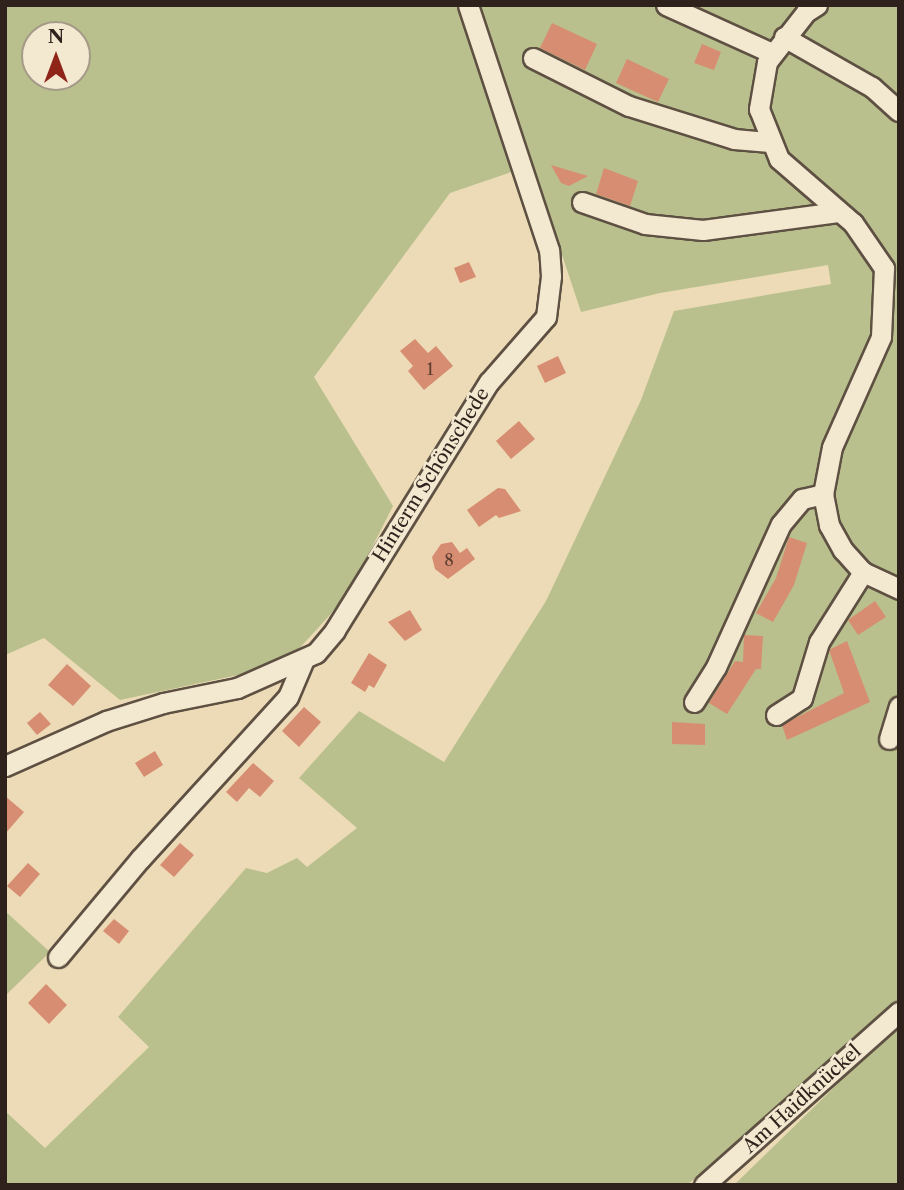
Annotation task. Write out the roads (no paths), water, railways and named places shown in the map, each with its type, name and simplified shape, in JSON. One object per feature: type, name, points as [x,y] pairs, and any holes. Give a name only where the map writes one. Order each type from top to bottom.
[{"type":"street","name":"Hinterm Schönschede","points":[[58,957],[140,859],[288,697],[303,662],[335,630],[489,382],[547,317],[551,276],[549,250],[468,5]]},
{"type":"street","points":[[666,5],[772,53]]},
{"type":"street","points":[[817,5],[784,37],[767,62],[759,110],[779,159],[868,242],[884,268],[885,321],[832,447],[823,494],[829,524],[863,572],[899,589]]},
{"type":"street","points":[[784,37],[872,87],[899,111]]},
{"type":"street","points":[[533,58],[629,106],[734,139],[770,142]]},
{"type":"street","points":[[582,202],[645,224],[703,230],[838,212]]},
{"type":"street","points":[[694,702],[716,667],[781,524],[802,499],[823,494]]},
{"type":"street","points":[[776,715],[802,698],[819,642],[863,572]]},
{"type":"street","name":"Hinterm Schönschede","points":[[5,766],[106,721],[163,703],[237,688],[303,662]]},
{"type":"street","points":[[889,739],[899,707]]},
{"type":"street","name":"Am Haidknückel","points":[[704,1185],[899,1012]]}]
